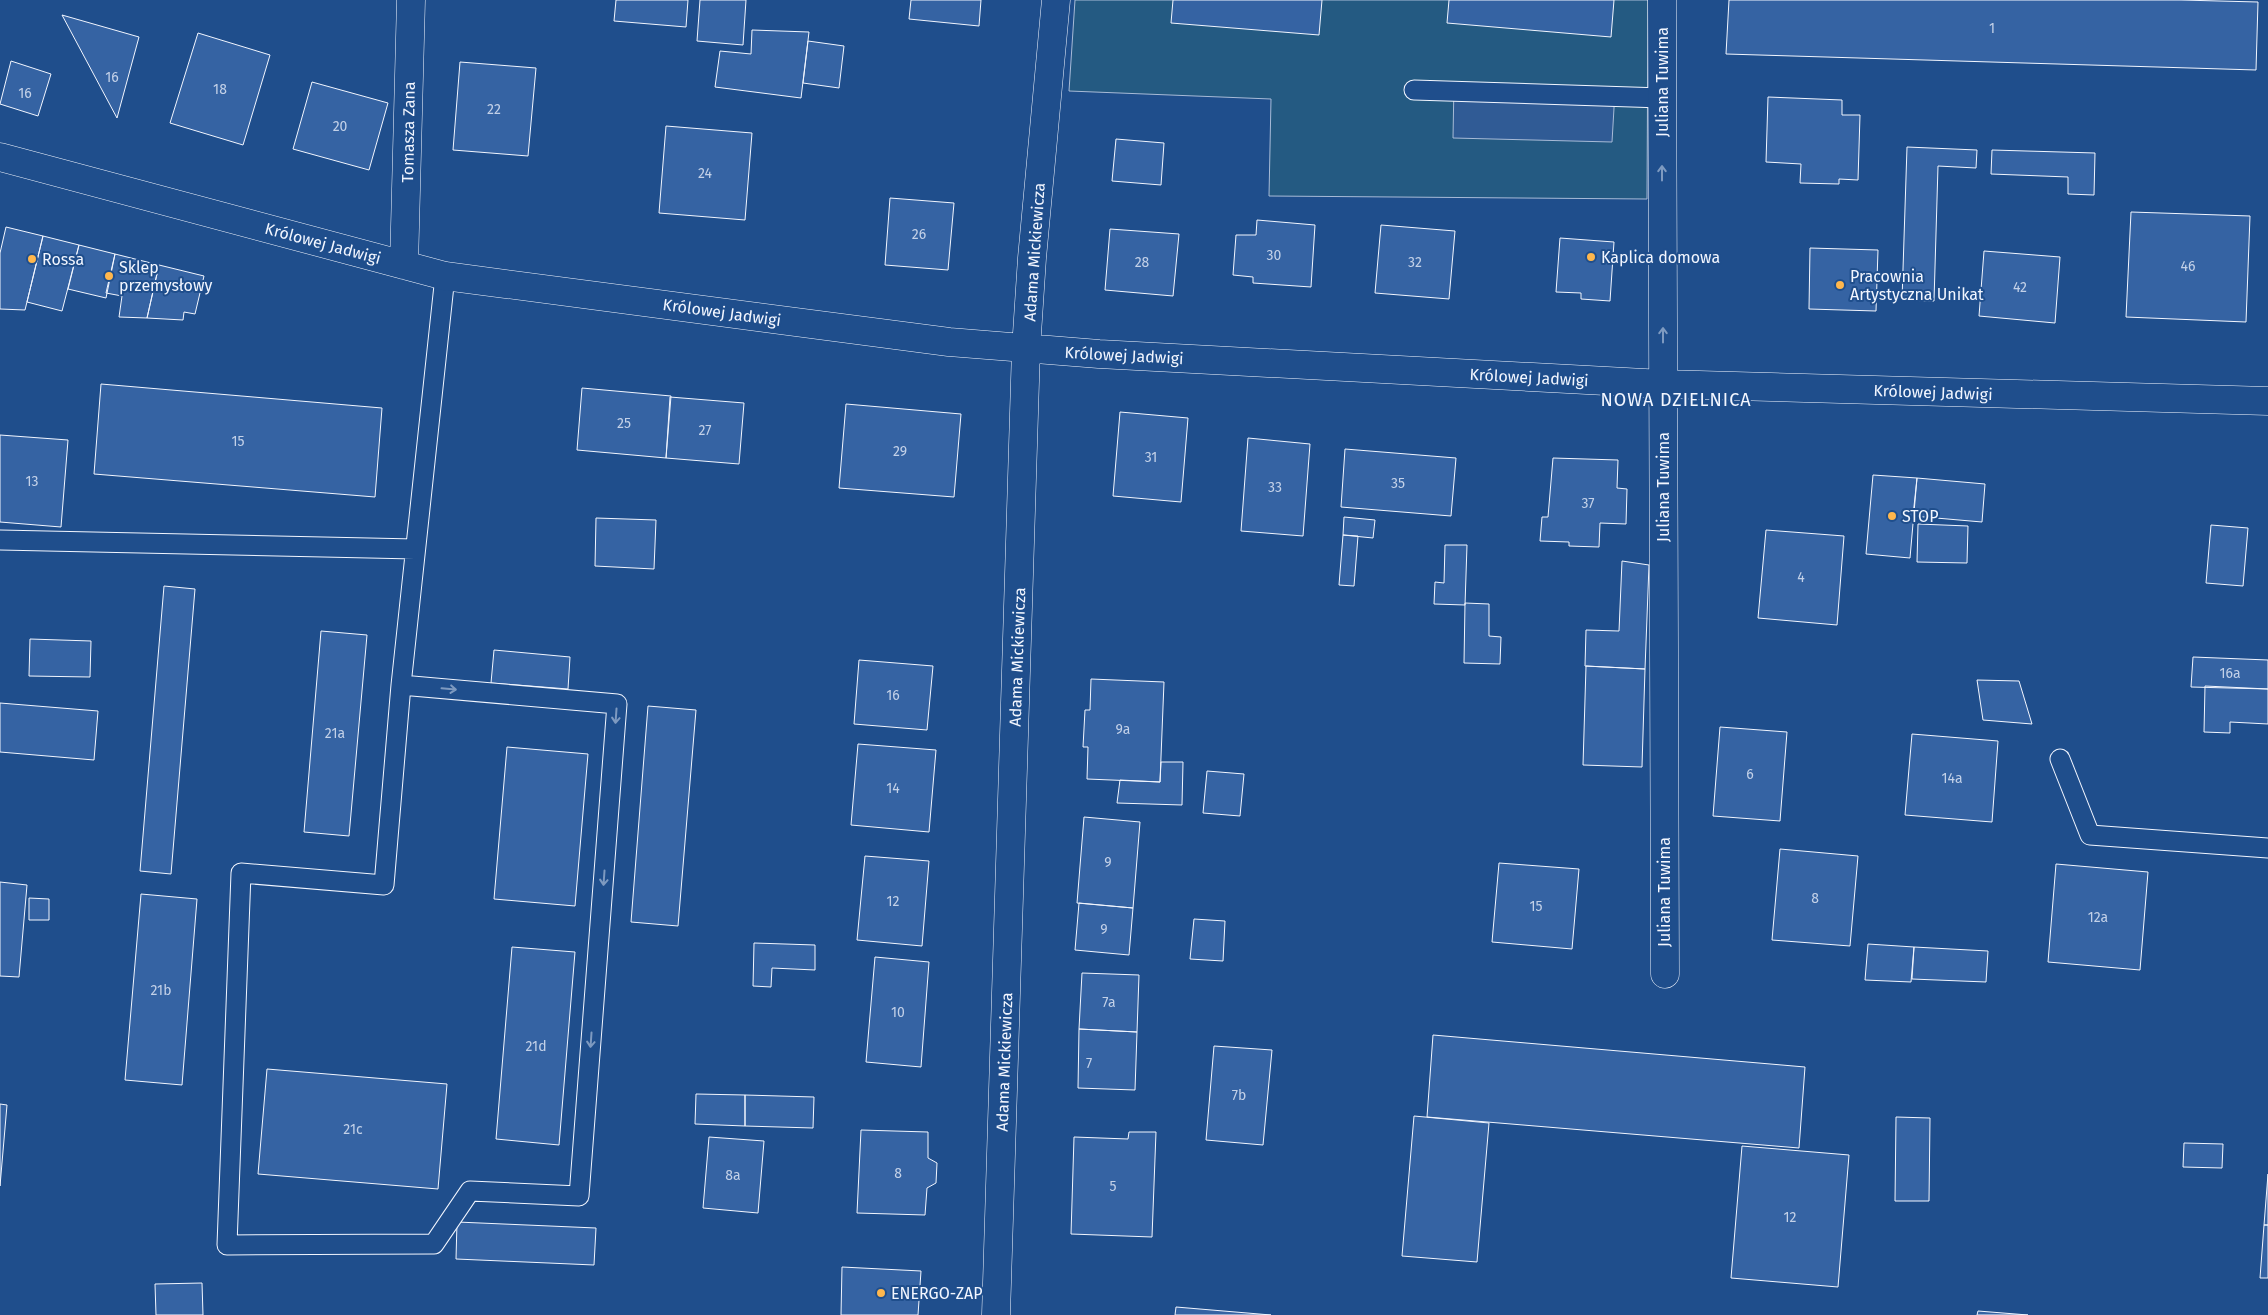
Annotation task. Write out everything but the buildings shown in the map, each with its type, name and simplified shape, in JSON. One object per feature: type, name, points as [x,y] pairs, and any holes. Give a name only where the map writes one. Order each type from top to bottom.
[{"type":"street","name":"Tomasza Zana","points":[[404,265],[411,0]]},
{"type":"street","name":"Adama Mickiewicza","points":[[996,1315],[1026,349],[1032,258],[1056,0]]},
{"type":"street","name":"Juliana Tuwima","points":[[1662,0],[1664,974]]},
{"type":"street","name":"Królowej Jadwigi","points":[[0,157],[444,276],[948,342],[1026,349],[1663,384],[2268,401]]},
{"type":"lane","points":[[1414,90],[1662,98]]},
{"type":"lane","points":[[400,685],[617,704],[580,1196],[470,1191],[434,1244],[227,1246],[241,873],[384,885],[400,685],[444,276]]},
{"type":"lane","points":[[0,540],[416,550]]},
{"type":"lane","points":[[2060,759],[2090,835],[2268,848]]},
{"type":"shaded area","points":[[1075,0],[1648,0],[1647,199],[1269,196],[1271,99],[1069,91]]},
{"type":"shaded area","points":[[1454,83],[1615,91],[1612,142],[1453,138]]},
{"type":"place","name":"Kaplica domowa","points":[[1591,257]]},
{"type":"place","name":"Rossa","points":[[32,259]]},
{"type":"place","name":"Sklep przemysłowy","points":[[109,276]]},
{"type":"place","name":"Pracownia Artystyczna Unikat","points":[[1840,285]]},
{"type":"place","name":"STOP","points":[[1892,516]]},
{"type":"place","name":"ENERGO-ZAP","points":[[881,1293]]},
{"type":"district","name":"NOWA DZIELNICA","points":[[1676,400]]}]
